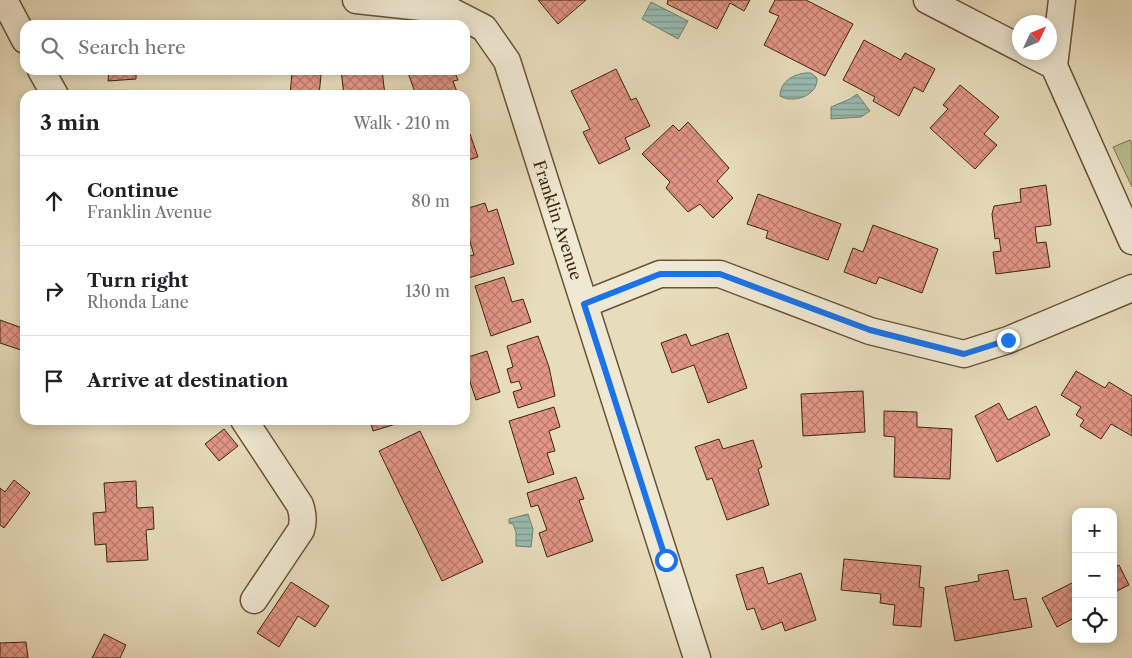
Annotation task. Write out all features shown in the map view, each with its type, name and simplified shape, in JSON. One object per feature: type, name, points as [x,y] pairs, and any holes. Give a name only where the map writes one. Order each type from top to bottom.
[{"type":"street","points":[[4,0],[20,30]]},
{"type":"street","name":"Franklin Avenue","points":[[356,0],[449,10],[468,20]]},
{"type":"street","points":[[927,0],[1012,44]]},
{"type":"street","points":[[1062,0],[1054,66],[1132,241]]},
{"type":"street","name":"Franklin Avenue","points":[[470,21],[484,28],[508,61],[697,658]]},
{"type":"street","points":[[1042,60],[1054,66]]},
{"type":"street","points":[[44,75],[52,90]]},
{"type":"street","points":[[584,304],[660,274],[720,274],[870,330],[964,354],[1008,340],[1132,288]]},
{"type":"street","points":[[247,425],[300,505],[303,522],[300,530],[254,600]]},
{"type":"green space","points":[[1130,140],[1132,144],[1132,187],[1113,147]]},
{"type":"water","points":[[651,2],[688,21],[678,39],[642,19]]},
{"type":"water","points":[[811,73],[817,78],[813,90],[809,94],[798,99],[780,96],[783,86],[790,78],[800,74]]},
{"type":"water","points":[[857,94],[870,111],[861,117],[831,119],[831,107]]},
{"type":"water","points":[[528,514],[533,529],[531,547],[516,546],[516,532],[513,524],[509,523],[509,519]]},
{"type":"building","points":[[538,0],[586,0],[558,24]]},
{"type":"building","points":[[668,0],[750,0],[744,11],[730,3],[717,29],[667,4]]},
{"type":"building","points":[[775,0],[806,0],[853,24],[825,76],[764,45],[779,16],[769,12]]},
{"type":"building","points":[[864,40],[901,60],[905,53],[935,69],[923,92],[914,87],[899,116],[873,101],[875,97],[843,80]]},
{"type":"building","points":[[616,69],[631,100],[636,98],[650,126],[625,138],[630,149],[599,164],[583,132],[590,129],[571,91]]},
{"type":"building","points":[[109,75],[136,75],[136,79],[108,81]]},
{"type":"building","points":[[292,75],[321,75],[320,90],[290,90]]},
{"type":"building","points":[[342,75],[383,75],[384,90],[343,90]]},
{"type":"building","points":[[409,75],[456,75],[458,80],[453,81],[456,90],[414,90]]},
{"type":"building","points":[[960,85],[999,117],[984,134],[997,145],[975,169],[930,128],[948,109],[943,105]]},
{"type":"building","points":[[688,122],[729,168],[717,181],[733,198],[713,218],[700,204],[688,212],[666,188],[670,182],[642,154],[673,125],[679,131]]},
{"type":"building","points":[[470,134],[478,157],[470,159]]},
{"type":"building","points":[[1046,185],[1051,225],[1035,227],[1037,243],[1046,242],[1050,267],[996,274],[993,252],[1001,251],[999,238],[995,239],[992,214],[994,206],[1021,202],[1020,189]]},
{"type":"building","points":[[758,194],[841,224],[828,260],[766,238],[768,231],[747,224]]},
{"type":"building","points":[[485,203],[488,212],[497,209],[514,264],[470,277],[470,256],[474,255],[470,242],[470,208]]},
{"type":"building","points":[[873,225],[938,249],[922,293],[879,277],[876,284],[844,272],[853,248],[863,252]]},
{"type":"building","points":[[504,277],[512,302],[523,299],[531,322],[491,336],[475,286]]},
{"type":"building","points":[[0,320],[20,327],[20,350],[0,343]]},
{"type":"building","points":[[728,333],[747,388],[708,403],[694,365],[672,373],[661,343],[686,334],[691,346]]},
{"type":"building","points":[[538,336],[549,367],[555,396],[518,408],[513,392],[522,389],[519,381],[511,383],[507,369],[513,367],[507,346]]},
{"type":"building","points":[[487,351],[500,392],[476,400],[470,382],[470,356]]},
{"type":"building","points":[[1076,371],[1105,388],[1109,382],[1132,396],[1132,436],[1111,424],[1101,439],[1080,426],[1084,420],[1076,415],[1081,407],[1061,395]]},
{"type":"building","points":[[863,391],[865,432],[803,436],[801,394]]},
{"type":"building","points":[[999,403],[1008,420],[1036,406],[1050,435],[997,462],[975,416]]},
{"type":"building","points":[[554,407],[560,427],[549,431],[555,451],[547,453],[554,474],[528,483],[509,421]]},
{"type":"building","points":[[884,411],[917,412],[917,427],[952,429],[950,479],[894,477],[895,437],[884,436]]},
{"type":"building","points":[[371,425],[393,425],[373,431]]},
{"type":"building","points":[[224,429],[238,446],[219,461],[205,444]]},
{"type":"building","points":[[420,431],[483,562],[442,581],[379,451]]},
{"type":"building","points":[[719,439],[723,449],[753,440],[762,467],[758,469],[769,505],[727,520],[712,478],[707,480],[695,447]]},
{"type":"building","points":[[576,477],[584,499],[579,500],[593,541],[547,557],[539,533],[547,530],[538,505],[531,507],[527,493]]},
{"type":"building","points":[[14,480],[30,493],[4,528],[0,525],[0,488],[5,492]]},
{"type":"building","points":[[136,481],[137,508],[153,507],[154,529],[146,530],[148,560],[107,562],[106,544],[95,545],[93,513],[106,512],[104,483]]},
{"type":"building","points":[[844,559],[921,566],[919,587],[924,588],[921,627],[893,625],[895,605],[880,603],[881,594],[841,590]]},
{"type":"building","points":[[1119,565],[1129,585],[1117,591],[1117,566]]},
{"type":"building","points":[[763,567],[768,584],[801,573],[816,620],[785,631],[782,622],[762,630],[754,608],[747,610],[736,575]]},
{"type":"building","points":[[1008,570],[1014,600],[1026,598],[1032,627],[955,641],[945,587],[979,581],[978,575]]},
{"type":"building","points":[[291,582],[329,606],[315,627],[298,616],[279,647],[257,633]]},
{"type":"building","points":[[1072,583],[1072,619],[1057,627],[1042,598]]},
{"type":"building","points":[[104,634],[126,645],[120,658],[92,658]]},
{"type":"building","points":[[26,642],[28,658],[0,658],[0,643]]},
{"type":"route","points":[[666,560],[584,304],[660,274],[720,274],[870,330],[964,354],[1008,340]]}]
